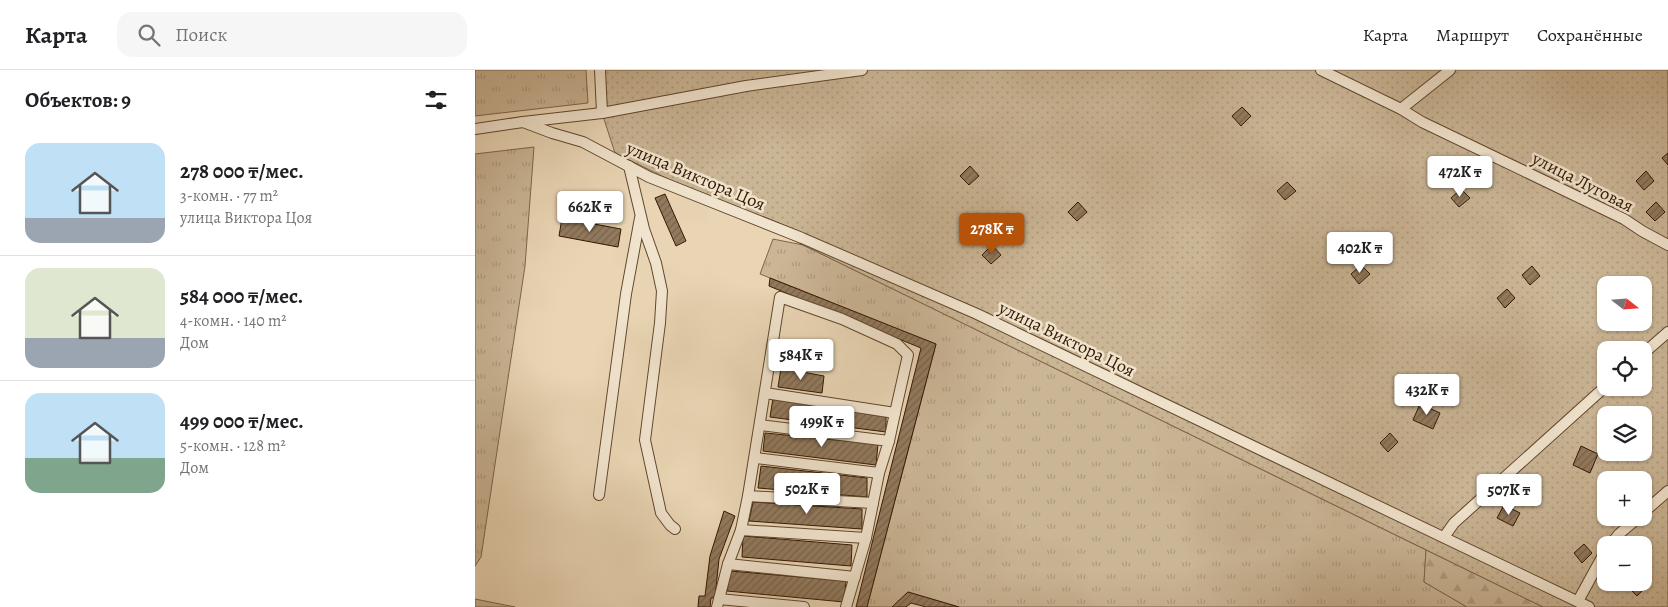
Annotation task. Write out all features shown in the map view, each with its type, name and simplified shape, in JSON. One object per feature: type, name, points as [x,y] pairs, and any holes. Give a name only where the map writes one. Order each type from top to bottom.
[{"type":"street","points":[[600,70],[602,113]]},
{"type":"street","points":[[475,129],[602,113],[746,86],[862,70]]},
{"type":"street","name":"улица Луговая","points":[[1321,70],[1401,109],[1422,122],[1624,219],[1642,231],[1668,244]]},
{"type":"street","points":[[1401,109],[1450,70]]},
{"type":"street","name":"улица Виктора Цоя","points":[[523,122],[583,142],[649,177],[803,238],[977,314],[1589,607]]},
{"type":"street","points":[[629,166],[662,291],[660,323],[645,440],[661,513],[675,529]]},
{"type":"street","points":[[599,495],[626,294],[641,214]]},
{"type":"street","points":[[804,607],[718,603],[728,564],[741,530],[749,496],[780,297],[842,319],[897,344],[908,355],[889,441],[879,473],[866,538],[846,607]]},
{"type":"street","points":[[1652,346],[1668,332]]},
{"type":"street","points":[[770,360],[802,362]]},
{"type":"street","points":[[765,393],[895,413]]},
{"type":"street","points":[[1445,538],[1454,523],[1461,516],[1597,394]]},
{"type":"street","points":[[760,426],[889,441]]},
{"type":"street","points":[[756,458],[879,473]]},
{"type":"street","points":[[1652,505],[1668,491]]},
{"type":"street","points":[[749,496],[873,503]]},
{"type":"street","points":[[1618,536],[1628,526]]},
{"type":"street","points":[[741,530],[866,538]]},
{"type":"street","points":[[728,564],[855,577]]},
{"type":"street","points":[[1578,601],[1597,566]]},
{"type":"green space","points":[[475,70],[586,70],[588,103],[475,116]]},
{"type":"green space","points":[[600,70],[1668,70],[1668,607],[1543,607],[615,153],[602,113]]},
{"type":"green space","points":[[534,147],[525,266],[481,557],[475,566],[475,154]]},
{"type":"green space","points":[[773,239],[803,245],[1426,550],[1424,582],[1467,607],[959,607],[908,592],[892,607],[867,607],[936,344],[760,274]]},
{"type":"green space","points":[[1426,550],[1543,607],[1467,607],[1424,582]]},
{"type":"green space","points":[[475,599],[515,607],[475,607]]},
{"type":"building","points":[[1242,107],[1251,116],[1241,126],[1232,116]]},
{"type":"building","points":[[1668,153],[1668,165],[1662,158]]},
{"type":"building","points":[[970,166],[979,176],[969,185],[960,176]]},
{"type":"building","points":[[1646,171],[1654,181],[1644,190],[1636,181]]},
{"type":"building","points":[[1287,182],[1296,191],[1285,200],[1277,191]]},
{"type":"building","points":[[1461,189],[1470,198],[1459,207],[1451,198]]},
{"type":"building","points":[[665,194],[686,241],[676,246],[655,198]]},
{"type":"building","points":[[1078,202],[1087,212],[1077,221],[1068,212]]},
{"type":"building","points":[[1656,202],[1665,212],[1655,221],[1646,212]]},
{"type":"building","points":[[562,218],[621,229],[618,247],[559,236]]},
{"type":"building","points":[[992,245],[1001,255],[991,264],[982,255]]},
{"type":"building","points":[[1361,265],[1370,274],[1359,284],[1351,274]]},
{"type":"building","points":[[1532,266],[1540,276],[1530,285],[1522,275]]},
{"type":"building","points":[[770,278],[936,344],[867,607],[856,607],[921,348],[769,286]]},
{"type":"building","points":[[1507,289],[1515,298],[1505,308],[1497,298]]},
{"type":"building","points":[[781,368],[824,376],[822,393],[778,387]]},
{"type":"building","points":[[773,398],[886,415],[886,432],[770,417]]},
{"type":"building","points":[[1420,404],[1440,413],[1433,429],[1413,420]]},
{"type":"building","points":[[765,433],[878,444],[876,465],[763,451]]},
{"type":"building","points":[[1390,433],[1398,442],[1388,452],[1380,443]]},
{"type":"building","points":[[1581,446],[1597,454],[1590,473],[1573,465]]},
{"type":"building","points":[[761,466],[867,478],[867,497],[758,488]]},
{"type":"building","points":[[753,502],[862,509],[862,529],[749,521]]},
{"type":"building","points":[[1504,505],[1520,513],[1513,526],[1497,518]]},
{"type":"building","points":[[724,511],[735,516],[719,559],[715,598],[711,598],[710,607],[698,607],[699,596],[705,596],[710,556]]},
{"type":"building","points":[[743,536],[852,545],[851,566],[742,557]]},
{"type":"building","points":[[1584,544],[1592,553],[1582,563],[1574,553]]},
{"type":"building","points":[[730,571],[846,581],[844,602],[727,591]]},
{"type":"building","points":[[1632,591],[1642,591],[1637,596]]},
{"type":"building","points":[[908,592],[959,607],[926,607],[911,603],[906,607],[892,607]]}]
